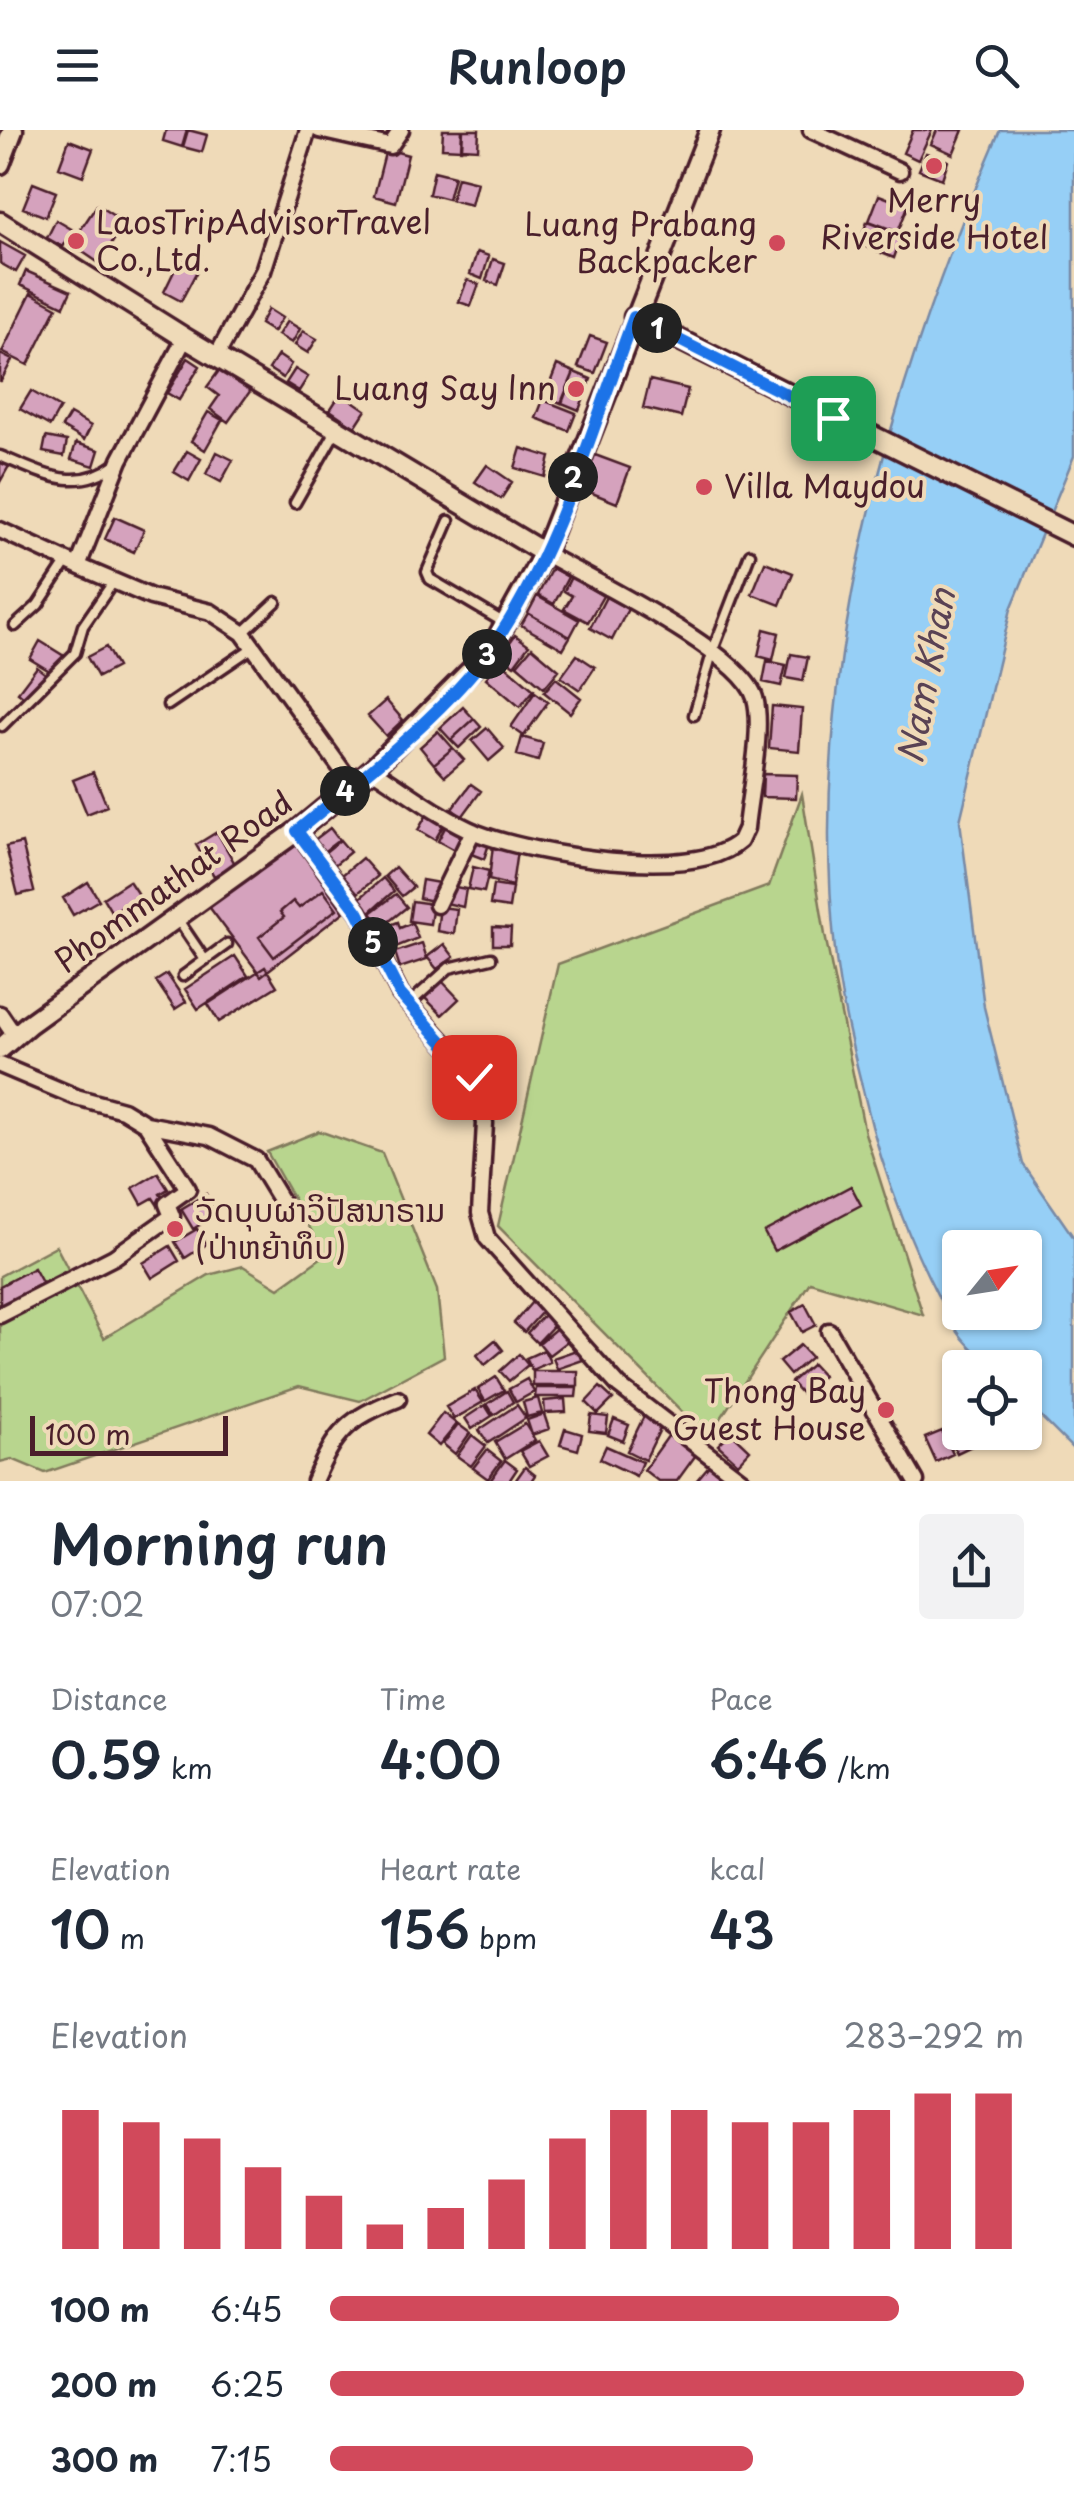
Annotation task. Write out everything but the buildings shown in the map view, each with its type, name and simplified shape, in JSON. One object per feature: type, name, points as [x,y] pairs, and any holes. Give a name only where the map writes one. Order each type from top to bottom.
[{"type":"street","points":[[0,164],[12,130]]},
{"type":"street","points":[[216,356],[263,271],[308,130]]},
{"type":"street","points":[[319,130],[390,146],[401,130]]},
{"type":"street","name":"Phommathat Road","points":[[0,1049],[297,831],[372,769],[490,651],[544,552],[710,130]]},
{"type":"street","points":[[811,130],[900,171]]},
{"type":"street","points":[[0,222],[184,338],[712,650],[748,684],[757,708],[746,828],[735,846],[687,861],[532,849],[474,831],[372,769]]},
{"type":"street","points":[[634,317],[1074,536]]},
{"type":"street","points":[[73,564],[120,460],[184,338]]},
{"type":"street","points":[[0,530],[151,597],[211,612],[243,633],[353,784]]},
{"type":"street","points":[[297,831],[358,912],[392,983],[468,1065],[480,1093],[486,1124],[480,1213],[492,1246],[619,1386],[743,1481]]},
{"type":"street","points":[[437,905],[474,831]]},
{"type":"street","points":[[0,1014],[15,1036]]},
{"type":"street","points":[[0,1065],[76,1097],[123,1110],[146,1124],[208,1136],[256,1160],[281,1201]]},
{"type":"street","points":[[0,1315],[114,1257],[172,1216],[167,1204],[188,1189],[146,1124]]},
{"type":"street","points":[[829,1331],[916,1481]]},
{"type":"street","points":[[314,1481],[338,1432],[362,1414],[398,1399]]},
{"type":"lane","points":[[295,503],[336,429]]},
{"type":"lane","points":[[0,456],[82,482],[99,477],[120,460]]},
{"type":"lane","points":[[449,521],[428,572],[430,578],[506,625]]},
{"type":"lane","points":[[694,715],[712,650],[750,554]]},
{"type":"lane","points":[[15,626],[73,564]]},
{"type":"lane","points":[[2,726],[75,653],[83,626],[114,581]]},
{"type":"lane","points":[[243,633],[276,602]]},
{"type":"lane","points":[[168,705],[256,646]]},
{"type":"lane","points":[[178,920],[205,960]]},
{"type":"lane","points":[[183,976],[228,944]]},
{"type":"lane","points":[[409,1004],[449,968],[491,958]]},
{"type":"green space","points":[[802,794],[825,935],[865,1133],[923,1315],[810,1282],[708,1438],[498,1226],[558,964],[769,886]]},
{"type":"green space","points":[[319,1131],[382,1153],[437,1290],[444,1356],[360,1401],[299,1386],[45,1473],[12,1459],[0,1462],[0,1276],[56,1246],[104,1338],[209,1275],[243,1266],[279,1288],[325,1255],[267,1152]]},
{"type":"water","name":"Nam Khan","points":[[1000,130],[1074,130],[1074,456],[1011,609],[960,821],[984,1007],[1023,1164],[1074,1238],[1074,1450],[1042,1418],[1042,1350],[974,1350],[957,1330],[1042,1330],[1042,1230],[942,1230],[942,1303],[914,1246],[872,1127],[847,1025],[835,950],[829,845],[833,739],[845,635],[865,531],[924,327]]},
{"type":"place","name":"Merry Riverside Hotel","points":[[934,166]]},
{"type":"place","name":"LaosTripAdvisorTravel Co.,Ltd.","points":[[76,241]]},
{"type":"place","name":"Luang Prabang Backpacker","points":[[777,243]]},
{"type":"place","name":"Luang Say Inn","points":[[576,389]]},
{"type":"place","name":"Villa Maydou","points":[[704,487]]},
{"type":"place","name":"ວັດບຸບຜາວິປັສນາຣາມ (ປ່າຫຍ້າທຶບ)","points":[[175,1229]]},
{"type":"place","name":"Thong Bay Guest House","points":[[886,1410]]},
{"type":"route","points":[[474,1077],[468,1065],[392,983],[358,912],[297,831],[372,769],[490,651],[544,552],[634,317],[833,418]]}]
